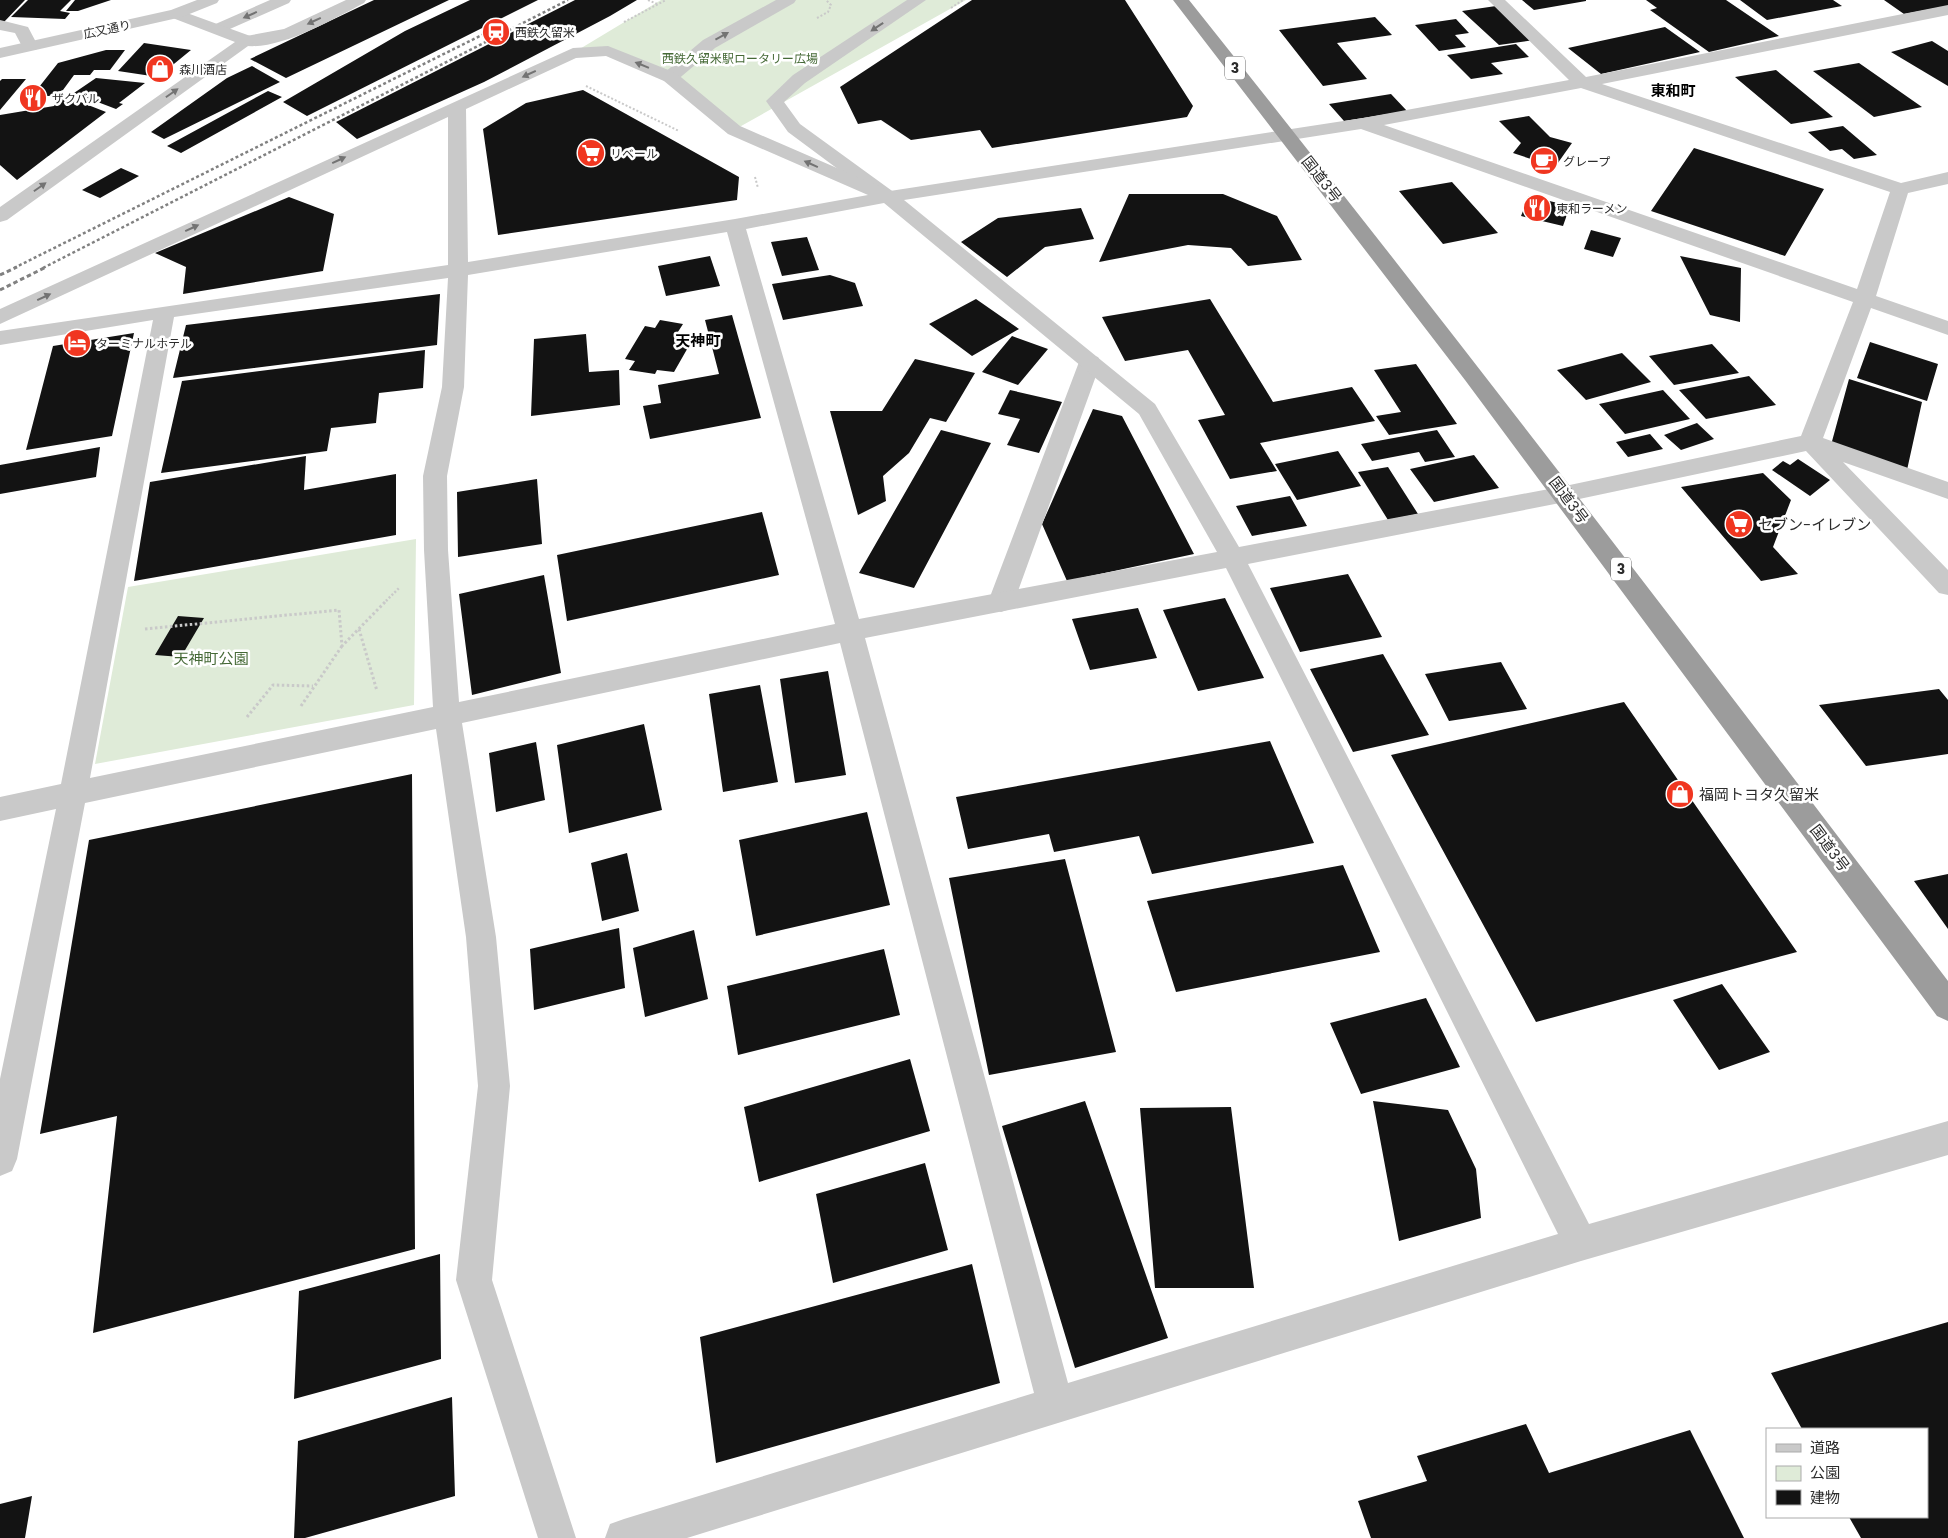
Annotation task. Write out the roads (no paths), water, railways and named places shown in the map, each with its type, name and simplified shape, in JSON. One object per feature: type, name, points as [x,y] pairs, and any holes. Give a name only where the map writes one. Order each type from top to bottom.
[{"type":"highway","name":"国道3号","points":[[1181,0],[1289,136],[1565,494],[1948,1006]]},
{"type":"street","name":"広又通り","points":[[0,53],[176,14],[211,0]]},
{"type":"street","points":[[217,30],[283,0]]},
{"type":"street","points":[[176,14],[247,41],[264,41],[283,35],[358,0]]},
{"type":"street","points":[[670,77],[709,44],[788,0]]},
{"type":"street","points":[[918,0],[799,79],[775,101],[794,128],[888,197],[1147,409],[1233,558],[1581,1244]]},
{"type":"street","points":[[1496,0],[1582,83],[1900,189],[1948,178]]},
{"type":"street","points":[[0,338],[458,270],[735,225],[888,197],[1289,136],[1582,83],[1948,10]]},
{"type":"street","points":[[0,25],[22,30],[30,46]]},
{"type":"street","points":[[0,216],[247,41]]},
{"type":"street","points":[[0,317],[573,53],[608,52],[670,77],[734,130],[888,197]]},
{"type":"street","points":[[457,108],[458,270],[453,387],[435,476],[436,550],[447,716],[482,937],[494,1086],[474,1280],[557,1538]]},
{"type":"street","points":[[1364,123],[1948,328]]},
{"type":"street","points":[[1810,442],[1864,299],[1900,189]]},
{"type":"street","points":[[735,225],[850,631],[1056,1406]]},
{"type":"street","points":[[0,1160],[105,632],[165,312]]},
{"type":"street","points":[[1001,602],[1090,362]]},
{"type":"street","points":[[1810,442],[1948,586]]},
{"type":"street","points":[[0,809],[850,631],[1565,494],[1810,442],[1948,491]]},
{"type":"street","points":[[624,1538],[1581,1244],[1948,1138]]},
{"type":"railway","points":[[43,268],[568,0]]},
{"type":"railway","points":[[14,268],[492,30]]},
{"type":"railway","points":[[0,275],[17,267]]},
{"type":"railway","points":[[0,290],[46,267]]},
{"type":"place","name":"西鉄久留米","points":[[496,32]]},
{"type":"place","name":"森川酒店","points":[[160,69]]},
{"type":"place","name":"ザクバル","points":[[33,98]]},
{"type":"place","name":"リベール","points":[[591,153]]},
{"type":"place","name":"グレープ","points":[[1544,161]]},
{"type":"place","name":"東和ラーメン","points":[[1537,208]]},
{"type":"place","name":"ターミナルホテル","points":[[77,343]]},
{"type":"place","name":"セブン-イレブン","points":[[1739,524]]},
{"type":"place","name":"福岡トヨタ久留米","points":[[1680,794]]},
{"type":"district","name":"東和町","points":[[1673,90]]},
{"type":"district","name":"天神町","points":[[698,340]]},
{"type":"park label","name":"西鉄久留米駅ロータリー広場","points":[[740,58]]},
{"type":"park label","name":"天神町公園","points":[[211,658]]}]
